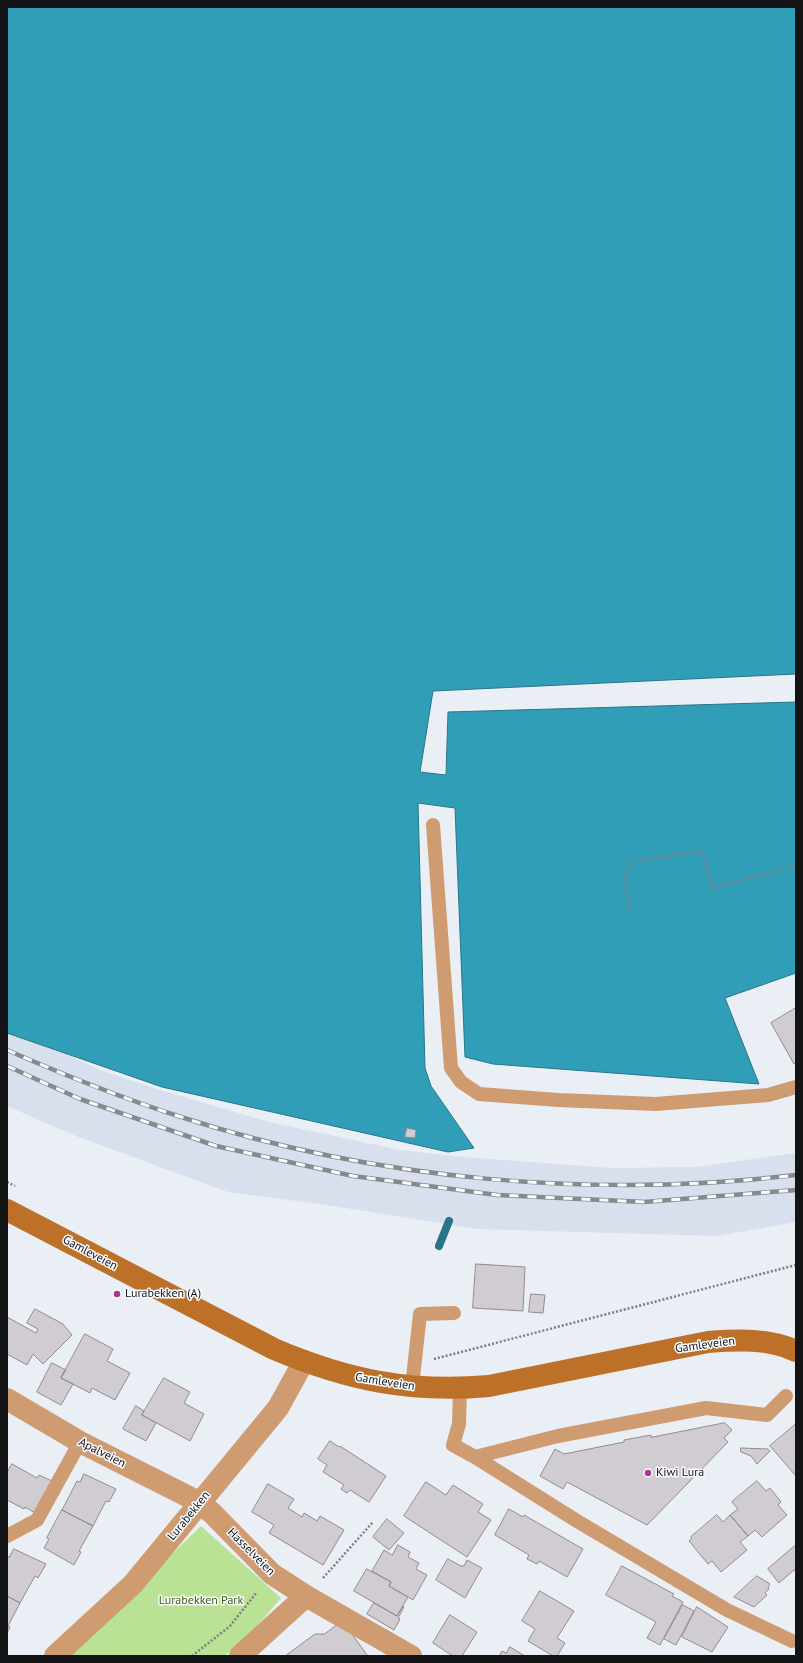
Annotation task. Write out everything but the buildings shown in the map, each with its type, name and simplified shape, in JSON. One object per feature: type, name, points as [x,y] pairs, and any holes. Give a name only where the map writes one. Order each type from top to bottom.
[{"type":"main road","name":"Gamleveien","points":[[7,1210],[244,1334],[304,1361],[339,1373],[376,1382],[412,1387],[460,1389],[489,1386],[708,1342],[740,1340],[783,1345],[796,1351]]},
{"type":"street","name":"Lurabekken","points":[[55,1656],[133,1584],[199,1502],[278,1408],[304,1361]]},
{"type":"street","name":"Apalveien","points":[[7,1400],[80,1442],[199,1502]]},
{"type":"street","name":"Hasselveien","points":[[199,1502],[212,1513],[272,1574],[306,1596],[411,1656]]},
{"type":"street","points":[[240,1656],[306,1596]]},
{"type":"lane","points":[[433,825],[451,1068],[461,1082],[479,1094],[558,1100],[656,1104],[768,1096],[796,1087]]},
{"type":"lane","points":[[412,1387],[420,1314],[454,1313]]},
{"type":"lane","points":[[460,1389],[459,1424],[452,1445],[727,1610],[792,1641]]},
{"type":"lane","points":[[475,1458],[558,1436],[706,1408],[767,1415],[786,1396]]},
{"type":"lane","points":[[7,1536],[38,1520],[80,1442]]},
{"type":"path","points":[[629,912],[625,872],[632,861],[702,851],[713,888],[796,865]]},
{"type":"path","points":[[7,1182],[21,1190]]},
{"type":"path","points":[[414,1364],[796,1265]]},
{"type":"path","points":[[306,1596],[373,1522]]},
{"type":"path","points":[[192,1656],[230,1626],[272,1574]]},
{"type":"shaded area","points":[[7,1028],[103,1071],[160,1090],[269,1122],[400,1150],[463,1157],[612,1168],[696,1167],[796,1153],[796,1222],[716,1236],[477,1229],[327,1205],[228,1192],[76,1136],[7,1106]]},
{"type":"green space","name":"Lurabekken Park","points":[[201,1526],[281,1598],[258,1625],[225,1656],[66,1656]]},
{"type":"water","points":[[7,7],[796,7],[796,674],[433,691],[420,772],[446,775],[448,712],[796,702],[796,973],[725,998],[759,1084],[493,1064],[465,1057],[455,808],[418,803],[425,1068],[431,1086],[474,1148],[448,1152],[162,1087],[7,1033]]},
{"type":"waterway","name":"Lurabekken","points":[[439,1246],[449,1221]]},
{"type":"railway","points":[[7,1050],[93,1086],[137,1102],[255,1139],[331,1156],[408,1169],[486,1179],[564,1184],[642,1185],[720,1182],[796,1175]]},
{"type":"railway","points":[[7,1066],[80,1099],[216,1146],[353,1176],[497,1195],[644,1202],[796,1190]]},
{"type":"place","name":"Lurabekken (A)","points":[[117,1294]]},
{"type":"place","name":"Kiwi Lura","points":[[648,1473]]}]
